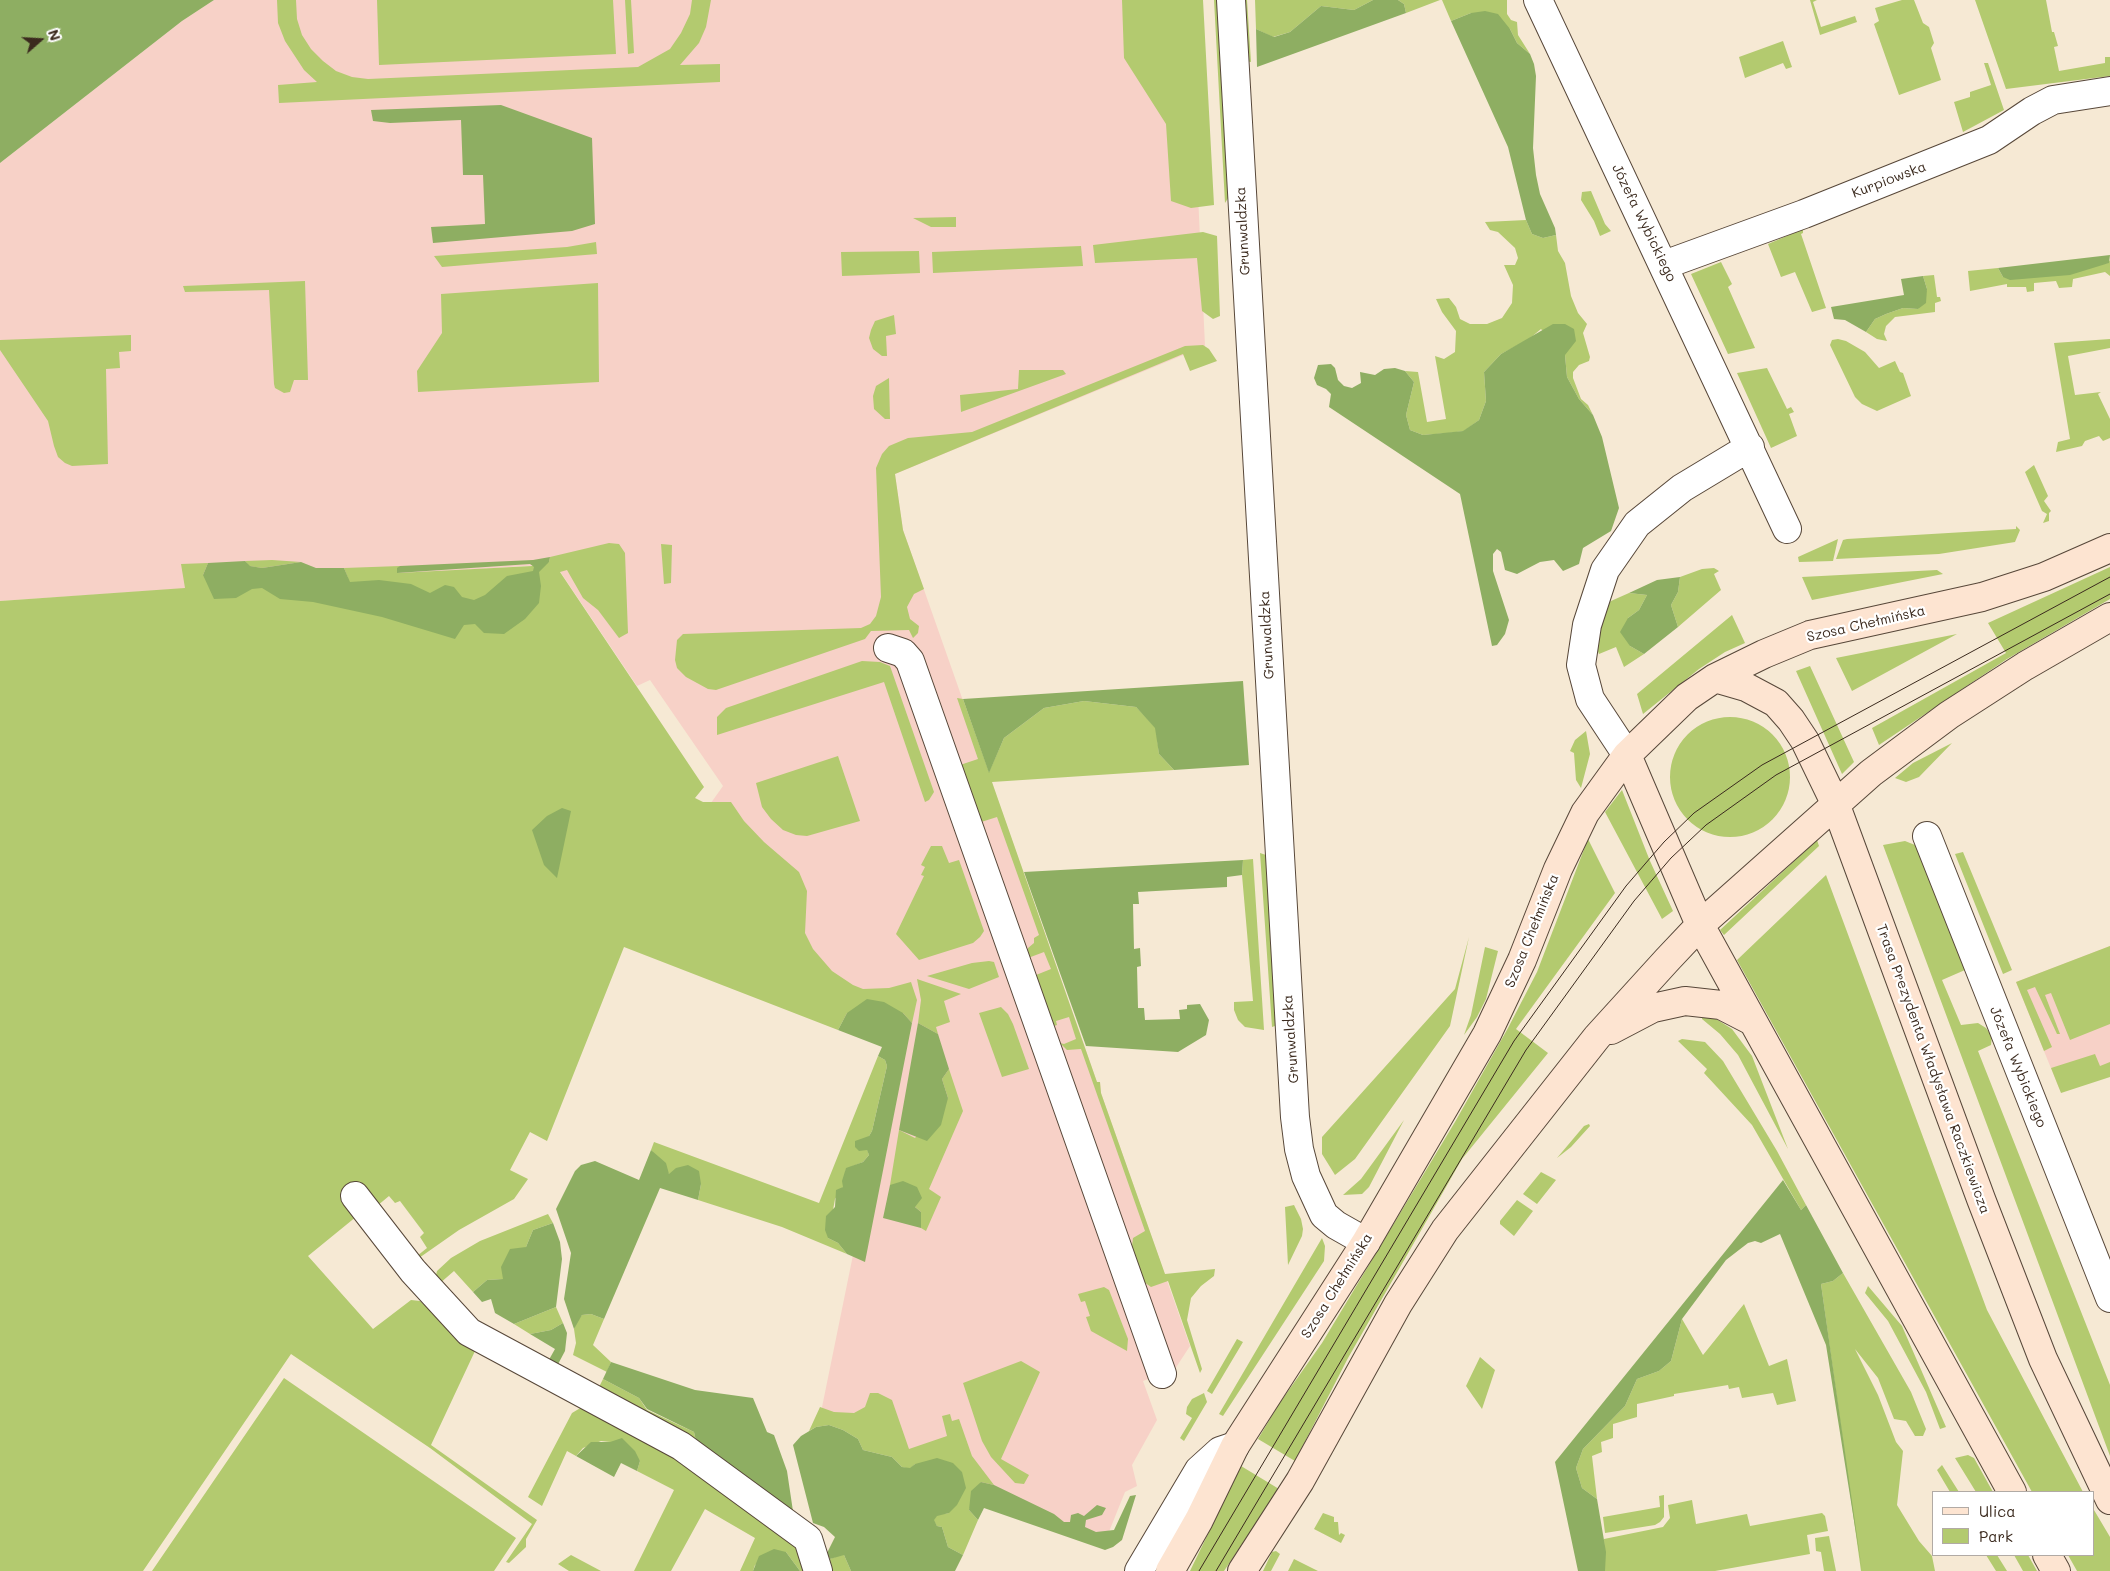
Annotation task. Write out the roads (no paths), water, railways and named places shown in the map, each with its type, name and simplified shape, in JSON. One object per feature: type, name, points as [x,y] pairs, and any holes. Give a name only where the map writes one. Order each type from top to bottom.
[{"type":"main road","name":"Szosa Chełmińska","points":[[1170,1571],[1199,1520],[1235,1446],[1366,1242],[1487,1034],[1522,960],[1558,869],[1585,813],[1627,755],[1687,697],[1715,678],[1764,654],[1810,635],[1982,597],[2044,577],[2110,548]]},
{"type":"main road","points":[[1242,1571],[1300,1481],[1398,1304],[1445,1230],[1597,1037],[1700,925],[1835,803],[1949,715],[2025,666],[2110,617]]},
{"type":"main road","name":"Trasa Prezydenta Władysława Raczkiewicza","points":[[1715,678],[1746,687],[1776,703],[1792,720],[1805,741],[1835,803],[1981,1199],[2043,1359],[2110,1500]]},
{"type":"main road","points":[[1627,755],[1700,925],[2011,1491]]},
{"type":"main road","points":[[1597,1037],[1653,1008],[1685,1001],[1721,1006],[1752,1021]]},
{"type":"main road","points":[[2048,1556],[2056,1571]]},
{"type":"street","name":"Grunwaldzka","points":[[1231,0],[1295,1117],[1299,1149],[1306,1176],[1324,1214],[1336,1225],[1366,1242]]},
{"type":"street","name":"Józefa Wybickiego","points":[[1538,0],[1787,529]]},
{"type":"street","name":"Kurpiowska","points":[[1664,265],[1804,214],[1989,140],[2032,111],[2053,100],[2110,91]]},
{"type":"street","points":[[1627,755],[1590,700],[1581,665],[1587,625],[1605,570],[1637,524],[1682,488],[1750,447]]},
{"type":"street","points":[[888,648],[903,653],[910,661],[1162,1374]]},
{"type":"street","name":"Józefa Wybickiego","points":[[1927,836],[2110,1298]]},
{"type":"street","points":[[355,1196],[413,1271],[470,1332],[681,1446],[808,1539],[818,1571]]},
{"type":"street","points":[[1139,1571],[1199,1470],[1220,1451],[1235,1446]]},
{"type":"tram line","points":[[1199,1571],[1514,1041],[1626,886],[1664,842],[1694,813],[1762,765],[2110,577]]},
{"type":"tram line","points":[[1216,1571],[1526,1050],[1634,901],[1671,858],[1706,825],[1776,775],[2110,594]]}]
